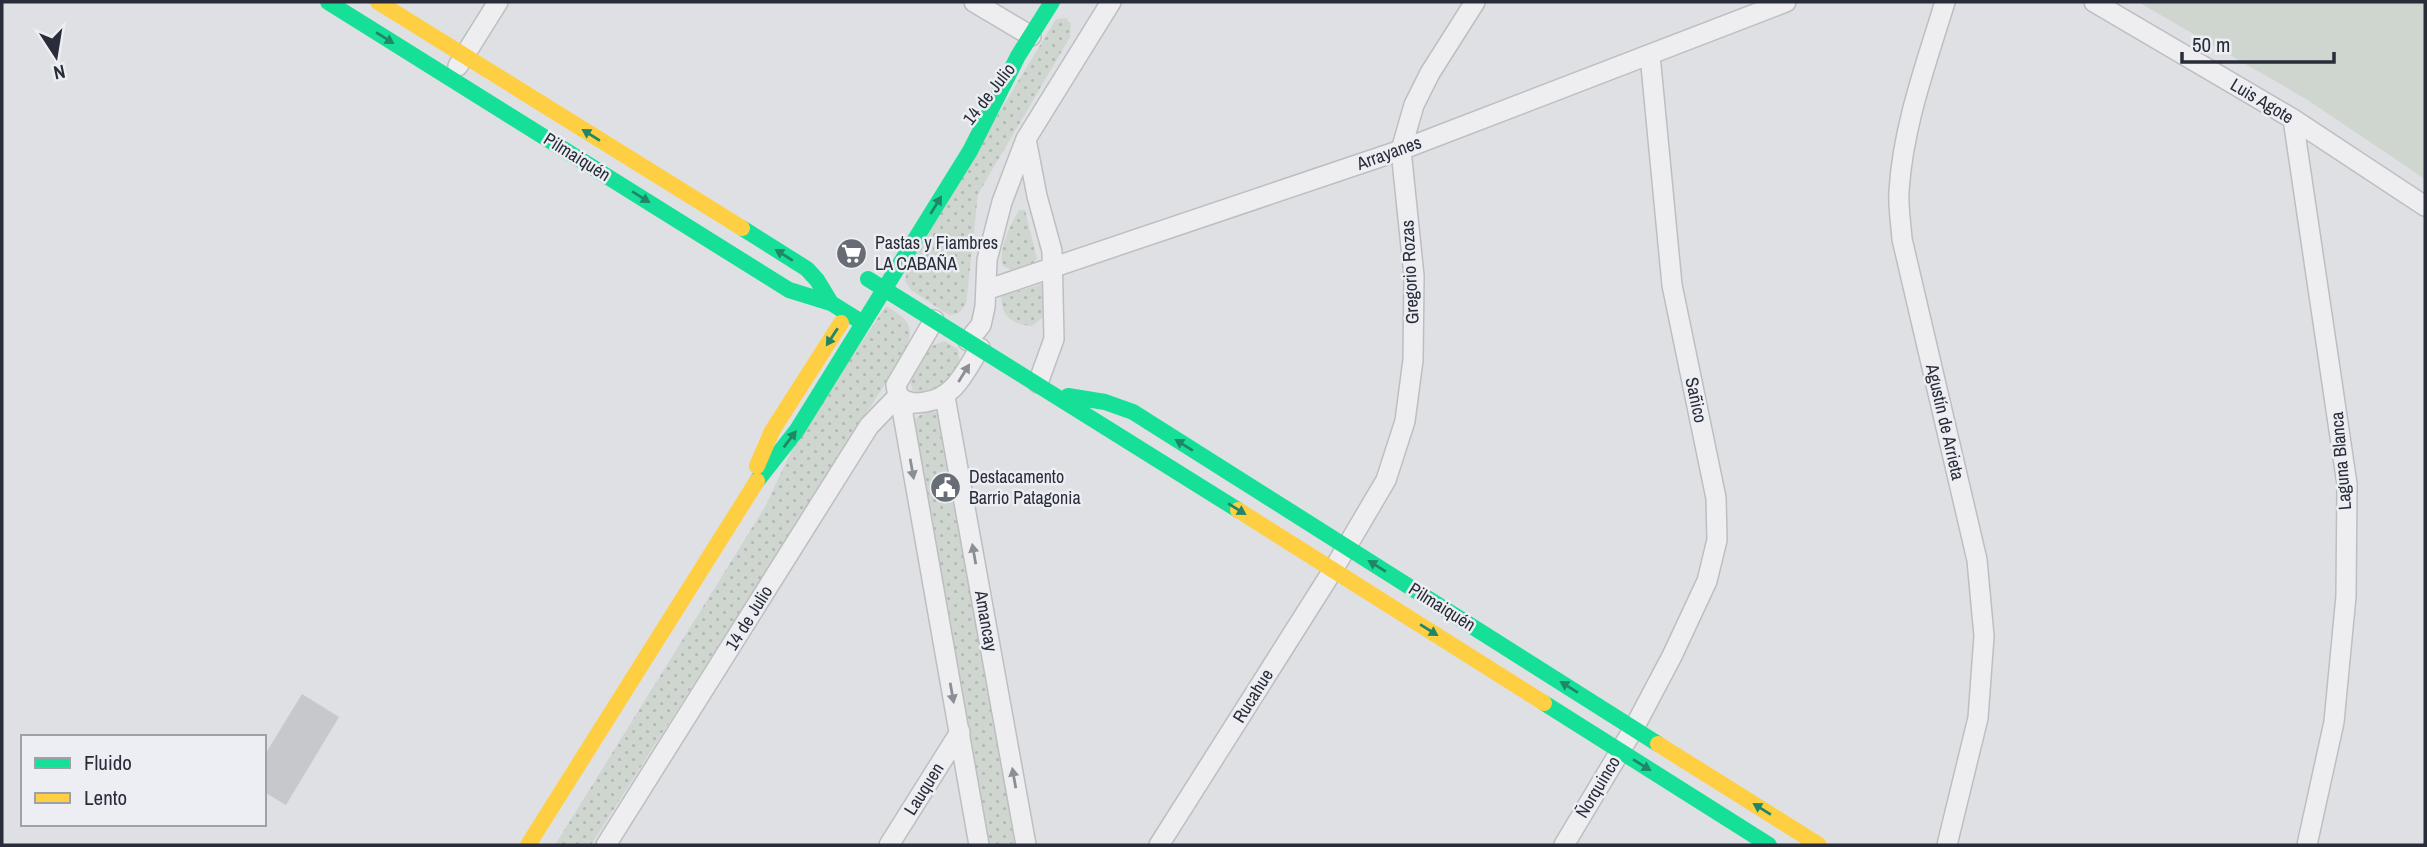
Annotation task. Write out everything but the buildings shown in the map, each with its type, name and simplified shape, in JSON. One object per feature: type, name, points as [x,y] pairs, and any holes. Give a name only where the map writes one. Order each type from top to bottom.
[{"type":"main road","name":"Pilmaiquén","points":[[327,2],[789,290],[831,303],[861,291],[884,289],[1038,383],[1769,845]]},
{"type":"main road","name":"Pilmaiquén","points":[[378,2],[807,269],[831,303]]},
{"type":"main road","name":"14 de Julio","points":[[962,128],[1018,56],[1052,2]]},
{"type":"main road","name":"14 de Julio","points":[[528,845],[748,493],[797,430],[970,151],[1018,56]]},
{"type":"main road","name":"Pilmaiquén","points":[[861,291],[863,323]]},
{"type":"main road","name":"14 de Julio","points":[[748,493],[772,431],[861,291]]},
{"type":"main road","name":"Pilmaiquén","points":[[1055,394],[1105,402],[1133,412],[1819,845]]},
{"type":"street","points":[[449,78],[498,2]]},
{"type":"street","points":[[974,2],[1031,36]]},
{"type":"street","points":[[902,399],[917,404],[945,397],[955,387],[981,325],[985,307],[987,260],[1002,202],[1026,139],[1111,2]]},
{"type":"street","name":"Gregorio Rozas","points":[[1347,547],[1386,480],[1405,421],[1413,360],[1414,276],[1401,149],[1414,105],[1430,73],[1475,2]]},
{"type":"street","name":"Arrayanes","points":[[986,290],[1401,149],[1786,2]]},
{"type":"street","name":"Agustín de Arrieta","points":[[1945,2],[1903,149],[1899,194],[1902,240],[1977,560],[1984,636],[1978,718],[1948,845]]},
{"type":"street","name":"Luis Agote","points":[[2094,2],[2293,119],[2425,206]]},
{"type":"street","name":"Sañico","points":[[1633,728],[1672,656],[1707,581],[1717,540],[1716,498],[1672,285],[1650,55]]},
{"type":"street","name":"Laguna Blanca","points":[[2293,119],[2347,484],[2346,596],[2334,722],[2307,845]]},
{"type":"street","points":[[1026,139],[1037,196],[1052,251],[1053,269],[1054,339],[1038,383]]},
{"type":"street","points":[[934,320],[897,385],[902,399],[979,845]]},
{"type":"street","name":"Amancay","points":[[945,397],[1026,845]]},
{"type":"street","name":"14 de Julio","points":[[606,845],[869,426],[902,399]]},
{"type":"street","name":"Rucahue","points":[[1159,845],[1347,547]]},
{"type":"street","name":"Ñorquinco","points":[[1564,845],[1633,728]]},
{"type":"street","name":"Lauquen","points":[[888,845],[960,732]]},
{"type":"shaded area","points":[[2138,2],[2425,2],[2425,179],[2306,99]]},
{"type":"shaded area","points":[[1066,18],[1071,24],[1070,37],[978,194],[966,304],[959,313],[949,315],[911,290],[905,281],[908,262],[1056,19]]},
{"type":"shaded area","points":[[1019,210],[1025,210],[1037,259],[1031,266],[1010,269],[1003,266],[1002,252]]},
{"type":"shaded area","points":[[1042,284],[1048,289],[1047,314],[1032,326],[1019,324],[1006,315],[1001,296]]},
{"type":"shaded area","points":[[886,306],[908,324],[910,335],[906,351],[591,845],[555,845],[765,507],[798,437]]},
{"type":"shaded area","points":[[944,341],[958,349],[960,362],[940,391],[917,395],[912,390],[910,378],[931,346]]},
{"type":"shaded area","points":[[929,411],[936,412],[940,418],[1016,845],[987,845],[915,425],[915,419]]},
{"type":"traffic: fast","points":[[328,2],[789,290],[831,303],[863,323]]},
{"type":"traffic: fast","points":[[757,481],[797,430],[970,151],[1018,56],[1052,2]]},
{"type":"traffic: fast","points":[[742,228],[807,269],[831,303]]},
{"type":"traffic: fast","points":[[868,279],[1238,510]]},
{"type":"traffic: fast","points":[[1068,396],[1105,402],[1133,412],[1658,744]]},
{"type":"traffic: fast","points":[[1544,703],[1769,845]]},
{"type":"traffic: slow","points":[[378,2],[742,228]]},
{"type":"traffic: slow","points":[[757,466],[772,431],[841,323]]},
{"type":"traffic: slow","points":[[528,845],[757,481]]},
{"type":"traffic: slow","points":[[1238,510],[1544,703]]},
{"type":"traffic: slow","points":[[1658,744],[1819,845]]},
{"type":"place","name":"Pastas y Fiambres LA CABAÑA","points":[[852,253]]},
{"type":"place","name":"Destacamento Barrio Patagonia","points":[[946,487]]}]
